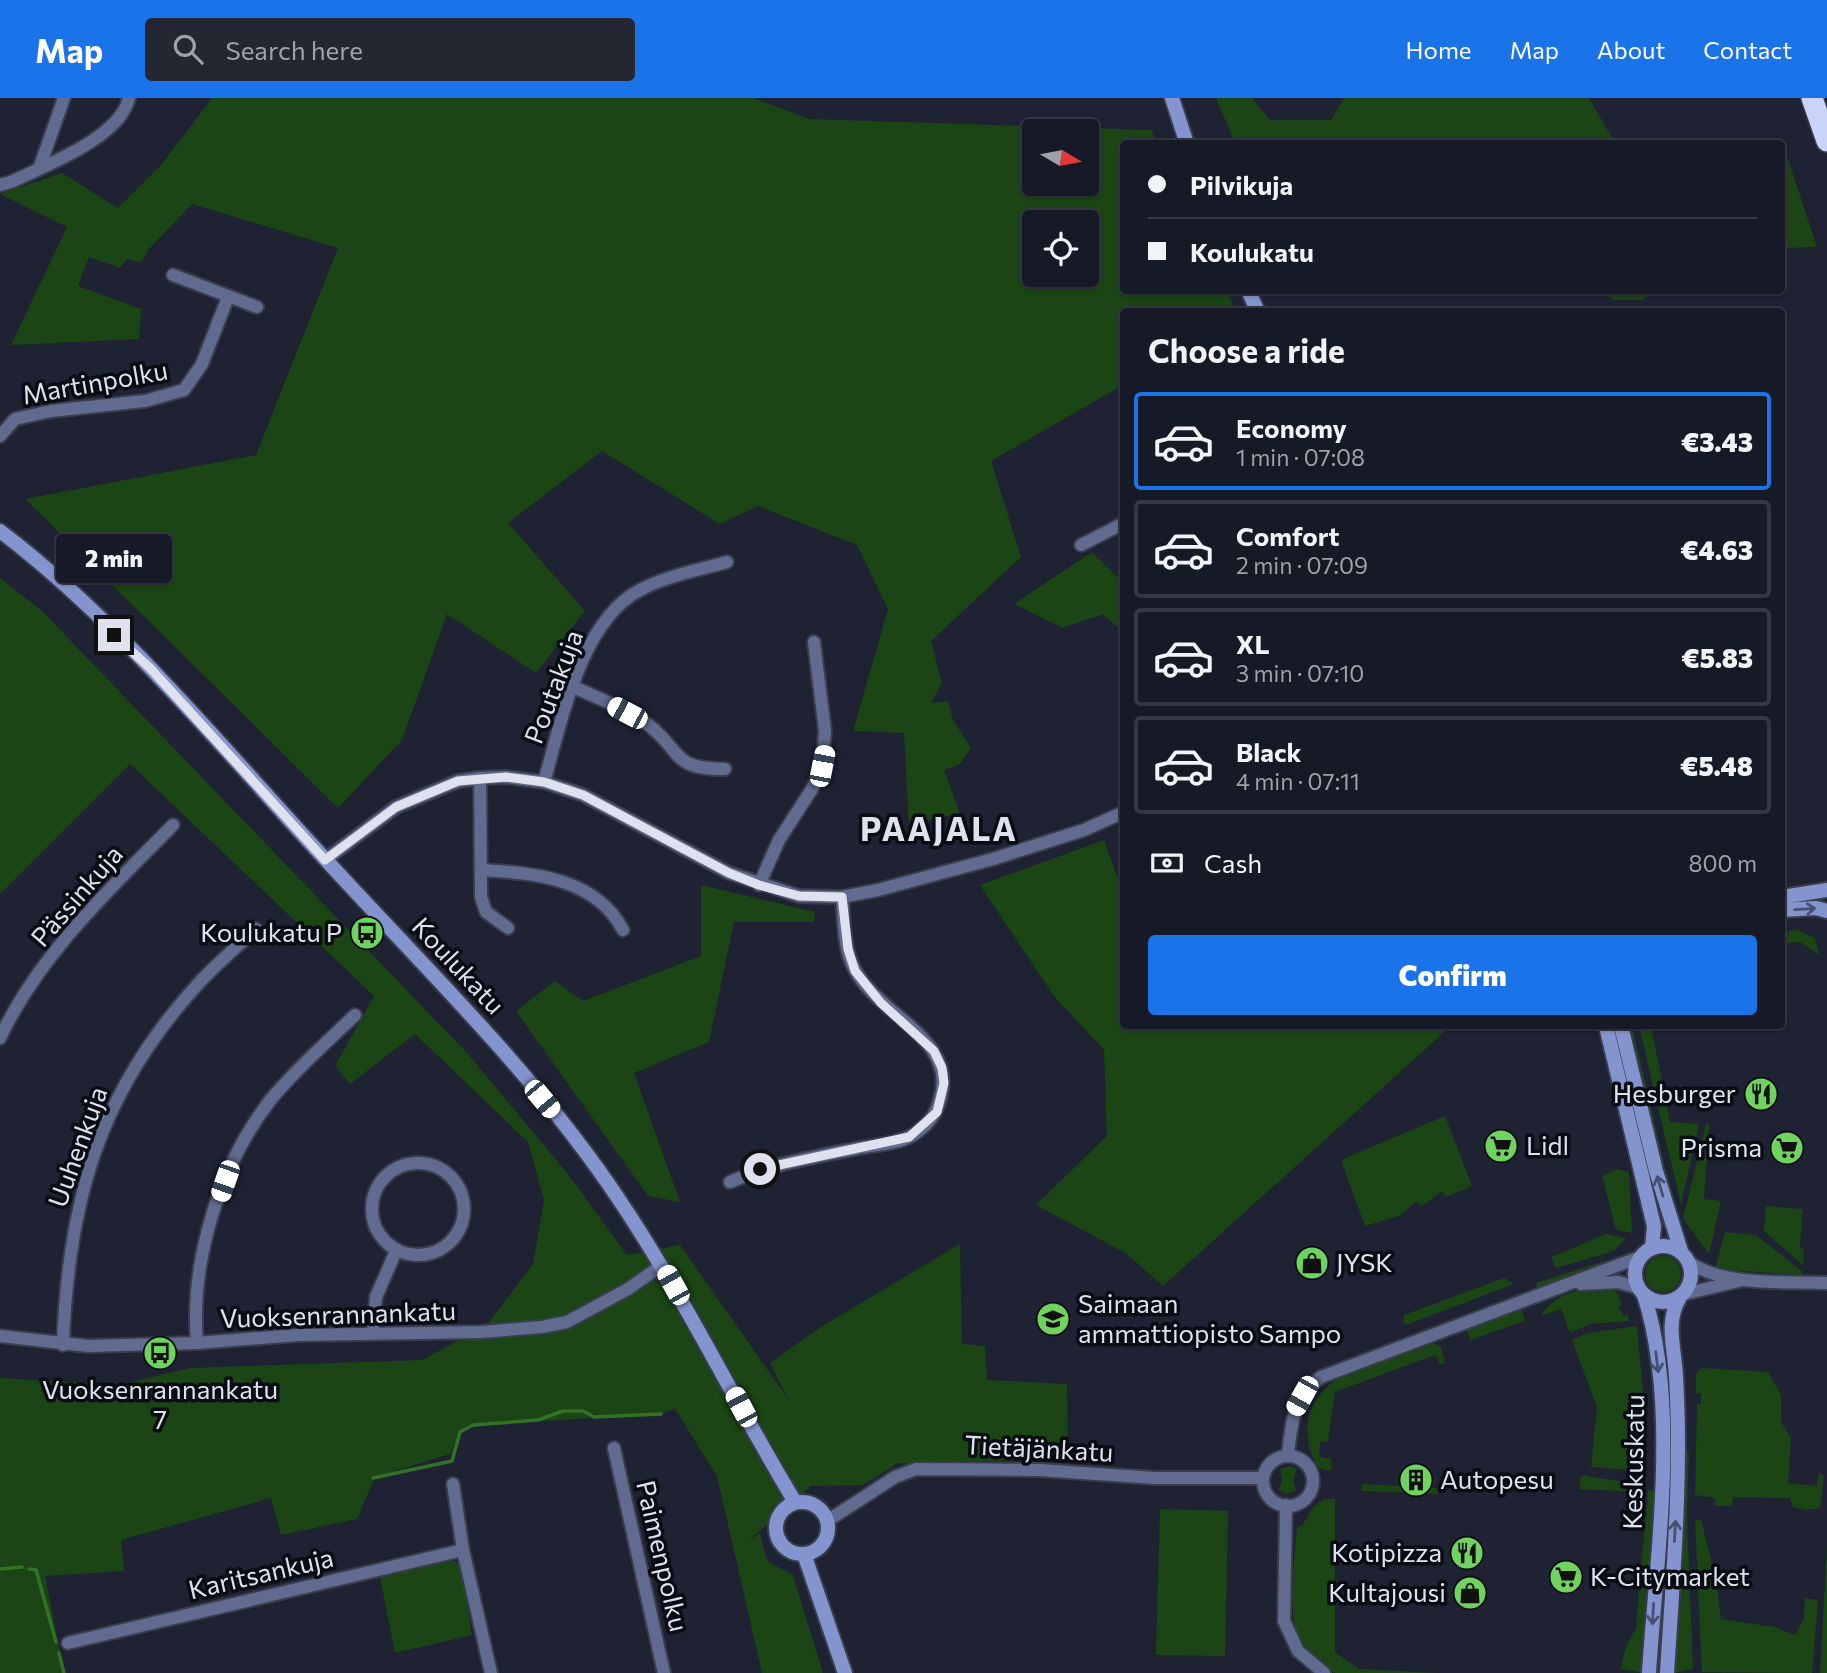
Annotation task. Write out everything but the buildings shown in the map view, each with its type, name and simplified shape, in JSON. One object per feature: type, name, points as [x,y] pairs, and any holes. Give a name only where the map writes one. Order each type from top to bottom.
[{"type":"highway","points":[[1812,98],[1827,141]]},
{"type":"street","points":[[39,169],[64,98]]},
{"type":"street","points":[[0,185],[39,169],[95,140],[126,111],[129,98]]},
{"type":"street","points":[[1172,98],[1186,140]]},
{"type":"street","points":[[173,275],[257,307]]},
{"type":"street","name":"Martinpolku","points":[[0,436],[15,419],[51,411],[145,401],[184,390],[202,364],[228,297]]},
{"type":"street","points":[[1081,545],[1120,525]]},
{"type":"street","name":"Koulukatu","points":[[0,531],[25,550],[150,668],[493,1039],[582,1149],[662,1265],[762,1447],[796,1502]]},
{"type":"street","name":"Poutakuja","points":[[544,782],[573,687],[592,640],[620,603],[641,589],[727,562]]},
{"type":"street","points":[[759,885],[779,840],[812,789],[822,766],[825,732],[814,642]]},
{"type":"street","points":[[573,687],[644,722],[665,739],[678,759],[701,769],[725,769]]},
{"type":"street","points":[[325,860],[396,807],[458,781],[480,778],[506,777],[544,782],[583,795],[729,873],[799,896],[842,897],[993,859],[1084,830],[1120,814]]},
{"type":"street","points":[[480,778],[481,897],[486,912],[508,928]]},
{"type":"street","name":"Pässinkuja","points":[[0,1038],[11,1016],[88,911],[173,825]]},
{"type":"street","points":[[481,870],[523,873],[568,883],[603,900],[623,930]]},
{"type":"street","points":[[1785,897],[1827,890]]},
{"type":"street","points":[[730,1182],[760,1169],[909,1137],[937,1112],[944,1083],[942,1068],[934,1051],[881,1003],[855,971],[848,949],[842,897]]},
{"type":"street","points":[[1785,910],[1816,908],[1827,911]]},
{"type":"street","name":"Uuhenkuja","points":[[63,1345],[65,1282],[73,1225],[79,1197],[111,1110],[148,1046],[198,984],[257,929]]},
{"type":"street","points":[[197,1343],[195,1296],[198,1271],[225,1181],[270,1101],[293,1074],[355,1015]]},
{"type":"street","points":[[1607,1029],[1654,1226],[1652,1248]]},
{"type":"street","points":[[1622,1029],[1656,1171],[1681,1251],[1690,1264],[1702,1271],[1746,1279],[1827,1283]]},
{"type":"street","points":[[411,1163],[427,1163],[441,1169],[453,1179],[461,1192],[464,1208],[462,1223],[455,1237],[443,1248],[429,1254],[414,1255],[396,1251],[375,1226],[372,1208],[376,1191],[384,1178],[397,1168],[411,1163]]},
{"type":"street","points":[[1288,1456],[1295,1409],[1306,1390],[1321,1377],[1640,1258],[1652,1248],[1670,1247],[1681,1251]]},
{"type":"street","points":[[373,1333],[376,1297],[396,1251]]},
{"type":"street","points":[[1640,1258],[1635,1271],[1641,1292]]},
{"type":"street","points":[[1681,1296],[1691,1280],[1690,1264]]},
{"type":"street","name":"Vuoksenrannankatu","points":[[0,1336],[63,1345],[197,1343],[373,1333],[481,1332],[567,1322],[628,1289],[662,1265]]},
{"type":"street","points":[[1570,1284],[1618,1282],[1659,1302],[1746,1279]]},
{"type":"street","name":"Keskuskatu","points":[[1641,1292],[1653,1323],[1659,1371],[1662,1445],[1649,1673]]},
{"type":"street","name":"Keskuskatu","points":[[1667,1673],[1677,1482],[1678,1406],[1670,1321],[1681,1296]]},
{"type":"street","name":"Paimenpolku","points":[[614,1448],[664,1673]]},
{"type":"street","points":[[1288,1456],[1306,1464],[1312,1482],[1305,1499],[1286,1505],[1269,1498],[1263,1478],[1270,1463],[1288,1456]]},
{"type":"street","name":"Tietäjänkatu","points":[[827,1521],[895,1477],[916,1469],[1039,1469],[1155,1478],[1263,1478]]},
{"type":"street","points":[[453,1484],[463,1550],[491,1673]]},
{"type":"street","points":[[796,1502],[812,1503],[824,1514],[827,1521],[823,1543],[804,1554],[787,1550],[776,1536],[775,1528],[781,1511],[796,1502]]},
{"type":"street","points":[[1286,1505],[1284,1621],[1298,1651],[1319,1671]]},
{"type":"street","name":"Karitsankuja","points":[[68,1643],[463,1550]]},
{"type":"street","points":[[804,1554],[845,1673]]},
{"type":"green space","points":[[212,98],[753,98],[810,119],[1022,126],[1022,196],[1099,196],[1099,128],[1151,130],[1156,140],[1120,140],[1120,294],[1228,294],[1234,308],[1120,308],[1120,387],[991,461],[1021,557],[931,641],[942,683],[931,703],[948,701],[953,720],[971,748],[960,764],[944,770],[960,813],[909,825],[904,733],[853,731],[888,609],[857,545],[758,506],[720,524],[602,451],[508,523],[585,611],[536,673],[447,614],[402,740],[338,808],[25,499],[256,455],[338,248],[192,204],[149,249],[141,263],[127,259],[120,268],[89,257],[78,286],[141,309],[139,339],[11,345],[67,227],[0,194],[62,173],[118,208],[162,164]]},
{"type":"green space","points":[[1216,98],[1252,98],[1270,120],[1331,120],[1344,98],[1589,98],[1613,140],[1234,140]]},
{"type":"green space","points":[[1785,150],[1817,247],[1785,248]]},
{"type":"green space","points":[[1606,294],[1648,294],[1643,300],[1614,300]]},
{"type":"green space","points":[[1092,552],[1120,580],[1120,629],[1103,614],[1062,628],[1014,604]]},
{"type":"green space","points":[[0,578],[43,612],[468,1054],[568,1174],[627,1255],[680,1245],[788,1399],[770,1363],[821,1327],[960,1244],[962,1344],[985,1346],[987,1380],[1067,1384],[1068,1459],[898,1463],[863,1485],[811,1486],[747,1542],[760,1533],[767,1561],[793,1575],[823,1673],[762,1673],[717,1476],[675,1409],[661,1414],[473,1425],[458,1436],[450,1454],[375,1477],[357,1519],[281,1535],[271,1498],[121,1540],[124,1571],[45,1576],[64,1673],[0,1673],[0,1378],[120,1385],[190,1368],[422,1360],[487,1325],[533,1264],[544,1200],[528,1142],[415,1034],[350,1084],[335,1066],[374,996],[130,764],[0,894]]},
{"type":"green space","points":[[1104,840],[1117,876],[1120,877],[1120,1029],[1448,1029],[1163,1286],[1127,1254],[1036,1205],[1107,1136],[1104,1050],[1054,996],[980,885]]},
{"type":"green space","points":[[701,885],[815,912],[814,922],[734,922],[709,1042],[634,1073],[680,1202],[648,1196],[516,1011],[555,981],[583,1001],[701,956]]},
{"type":"green space","points":[[1798,930],[1815,938],[1819,955],[1800,942],[1785,944],[1785,932]]},
{"type":"green space","points":[[1627,1029],[1633,1029],[1671,1194],[1667,1195]]},
{"type":"green space","points":[[1640,1029],[1652,1029],[1670,1122],[1699,1124],[1681,1205]]},
{"type":"green space","points":[[1445,1116],[1472,1186],[1446,1197],[1442,1191],[1422,1206],[1416,1202],[1399,1216],[1365,1226],[1342,1163],[1343,1159]]},
{"type":"green space","points":[[1706,1124],[1709,1125],[1704,1199],[1721,1201],[1709,1254],[1683,1219]]},
{"type":"green space","points":[[1617,1169],[1629,1172],[1632,1233],[1616,1230],[1602,1176]]},
{"type":"green space","points":[[1766,1206],[1803,1209],[1800,1248],[1804,1249],[1803,1265],[1764,1231]]},
{"type":"green space","points":[[1725,1232],[1756,1235],[1803,1272],[1802,1275],[1715,1269]]},
{"type":"green space","points":[[1606,1234],[1626,1238],[1614,1251],[1556,1268],[1551,1257]]},
{"type":"green space","points":[[1663,1256],[1675,1262],[1681,1274],[1675,1286],[1663,1292],[1651,1286],[1645,1274],[1651,1262]]},
{"type":"green space","points":[[1605,1261],[1606,1266],[1538,1289],[1535,1283]]},
{"type":"green space","points":[[1504,1278],[1514,1284],[1406,1325],[1403,1322],[1404,1315]]},
{"type":"green space","points":[[1614,1286],[1622,1305],[1618,1307],[1624,1316],[1628,1314],[1629,1321],[1590,1324],[1570,1333],[1561,1309],[1540,1316],[1555,1301],[1572,1292]]},
{"type":"green space","points":[[1521,1308],[1525,1321],[1470,1340],[1466,1328]]},
{"type":"green space","points":[[1637,1326],[1645,1416],[1644,1465],[1632,1470],[1591,1467],[1597,1407],[1572,1340],[1587,1333]]},
{"type":"green space","points":[[1430,1342],[1441,1347],[1445,1363],[1440,1364],[1435,1355],[1335,1392],[1328,1442],[1320,1441],[1319,1456],[1331,1459],[1331,1471],[1319,1468],[1311,1451],[1307,1427],[1314,1403],[1325,1389],[1357,1368]]},
{"type":"green space","points":[[1701,1368],[1768,1372],[1781,1395],[1781,1422],[1791,1438],[1788,1483],[1817,1486],[1819,1473],[1824,1475],[1820,1508],[1806,1510],[1793,1507],[1790,1498],[1733,1497],[1732,1506],[1715,1506],[1715,1498],[1695,1495],[1697,1404],[1701,1404],[1701,1393],[1696,1393],[1696,1374]]},
{"type":"green space","points":[[1683,1453],[1689,1453],[1687,1516],[1693,1669],[1674,1673]]},
{"type":"green space","points":[[1290,1466],[1297,1469],[1293,1480],[1296,1491],[1286,1494],[1279,1490],[1282,1480],[1280,1469]]},
{"type":"green space","points":[[1581,1475],[1641,1485],[1641,1492],[1579,1489]]},
{"type":"green space","points":[[1362,1484],[1439,1488],[1438,1494],[1362,1491]]},
{"type":"green space","points":[[1648,1490],[1656,1491],[1645,1673],[1621,1669],[1626,1648],[1636,1629]]},
{"type":"green space","points":[[1324,1499],[1335,1499],[1335,1652],[1359,1669],[1438,1673],[1335,1673],[1316,1663],[1303,1648],[1296,1630],[1293,1609],[1297,1527],[1302,1526],[1313,1507]]},
{"type":"green space","points":[[1160,1509],[1228,1511],[1225,1656],[1156,1655]]},
{"type":"green space","points":[[1695,1519],[1701,1520],[1716,1579],[1721,1619],[1774,1627],[1795,1635],[1804,1618],[1805,1598],[1818,1600],[1812,1673],[1702,1672]]},
{"type":"green space","points":[[1827,1545],[1827,1673],[1820,1673]]},
{"type":"green space","points":[[449,1559],[461,1564],[472,1635],[395,1653],[380,1577]]},
{"type":"waterway","points":[[373,1478],[452,1461],[460,1432],[473,1425],[538,1420],[563,1411],[583,1411],[594,1417],[661,1414]]},
{"type":"waterway","points":[[0,1569],[22,1567]]},
{"type":"waterway","points":[[29,1569],[36,1570],[56,1642]]},
{"type":"waterway","points":[[59,1653],[64,1673]]},
{"type":"place","name":"Koulukatu P","points":[[367,933]]},
{"type":"place","name":"Hesburger","points":[[1761,1094]]},
{"type":"place","name":"Lidl","points":[[1501,1146]]},
{"type":"place","name":"Prisma","points":[[1787,1148]]},
{"type":"place","name":"JYSK","points":[[1312,1263]]},
{"type":"place","name":"Saimaan ammattiopisto Sampo","points":[[1053,1319]]},
{"type":"place","name":"Vuoksenrannankatu 7","points":[[160,1353]]},
{"type":"place","name":"Autopesu","points":[[1416,1480]]},
{"type":"place","name":"Kotipizza","points":[[1467,1553]]},
{"type":"place","name":"K-Citymarket","points":[[1566,1577]]},
{"type":"place","name":"Kultajousi","points":[[1470,1593]]},
{"type":"district","name":"PAAJALA","points":[[939,829]]},
{"type":"route","points":[[114,635],[150,668],[325,860],[396,807],[458,781],[506,777],[544,782],[583,795],[661,839],[759,885],[799,896],[842,897],[848,949],[855,971],[881,1003],[934,1051],[942,1068],[944,1083],[937,1112],[926,1125],[909,1137],[760,1169]]}]
